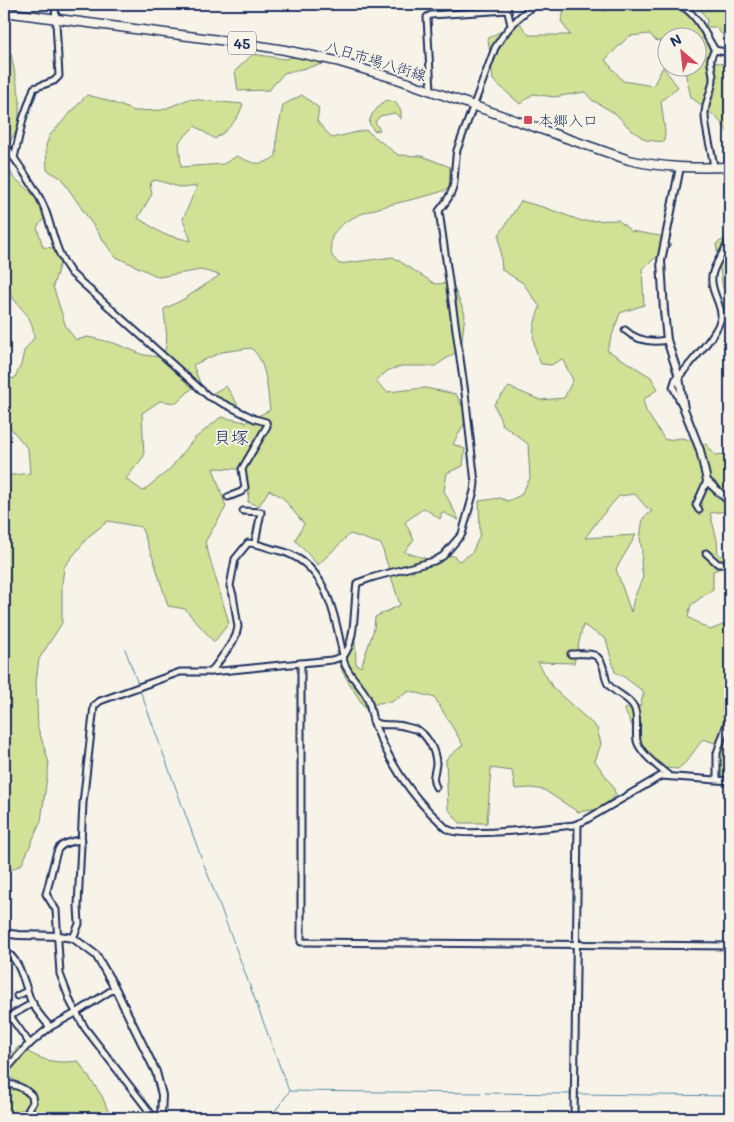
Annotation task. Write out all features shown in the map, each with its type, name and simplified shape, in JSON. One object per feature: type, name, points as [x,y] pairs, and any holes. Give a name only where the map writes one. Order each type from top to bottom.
[{"type":"main road","name":"八日市場八街線","points":[[4,12],[285,50],[363,68],[640,163],[680,167],[729,167]]},
{"type":"street","points":[[14,158],[23,118],[34,88],[54,81],[59,76],[55,4]]},
{"type":"street","points":[[73,938],[79,924],[78,906],[83,803],[94,706],[100,701],[180,672],[211,672],[332,660],[343,655],[348,649],[353,627],[357,583],[434,561],[443,556],[462,534],[475,483],[465,393],[439,211],[449,198],[454,184],[454,163],[457,150],[495,48],[511,25],[525,11],[536,4]]},
{"type":"street","points":[[678,4],[684,7],[698,21],[715,50],[730,53]]},
{"type":"street","points":[[431,91],[427,17],[507,7],[511,25]]},
{"type":"street","points":[[714,168],[705,111],[713,79],[710,62],[715,50]]},
{"type":"street","points":[[4,143],[46,211],[56,248],[71,273],[208,396],[255,420],[266,422],[267,426],[242,469],[245,488],[241,492],[228,497]]},
{"type":"street","points":[[680,167],[661,261],[667,340],[679,377],[684,408],[700,450],[707,481],[730,502]]},
{"type":"street","points":[[729,167],[730,212]]},
{"type":"street","points":[[679,377],[711,337],[722,316],[712,284],[712,276],[730,238]]},
{"type":"street","points":[[625,330],[632,337],[653,343],[667,340]]},
{"type":"street","points":[[699,510],[696,505],[707,481]]},
{"type":"street","points":[[242,512],[260,512],[255,543]]},
{"type":"street","points":[[211,672],[232,643],[238,627],[230,586],[234,559],[248,543],[255,543],[292,554],[316,573],[327,593],[333,610],[344,662],[368,699],[373,720],[389,755],[416,796],[449,830],[461,833],[486,832],[578,824],[661,776],[730,781]]},
{"type":"street","points":[[706,553],[718,564],[730,566]]},
{"type":"street","points":[[571,654],[593,654],[601,660],[607,683],[626,697],[637,715],[637,742],[640,748],[668,776]]},
{"type":"street","points":[[301,663],[301,942],[730,946]]},
{"type":"street","points":[[717,779],[717,753],[728,721],[727,704]]},
{"type":"street","points":[[373,720],[376,724],[396,725],[417,730],[424,735],[436,762],[433,777],[436,787]]},
{"type":"street","points":[[574,1118],[578,824]]},
{"type":"street","points":[[82,840],[67,843],[60,847],[56,853],[46,894],[56,910],[59,936],[57,962],[60,974],[71,1003],[85,1028],[151,1117],[161,1111]]},
{"type":"street","points":[[4,933],[73,938],[96,955],[115,988],[156,1072],[162,1095],[161,1118]]},
{"type":"street","points":[[4,951],[15,960],[33,1003],[50,1027]]},
{"type":"street","points":[[4,1072],[30,1044],[50,1027],[115,988]]},
{"type":"street","points":[[17,996],[27,991]]},
{"type":"street","points":[[30,1044],[10,1016],[33,1003]]},
{"type":"street","points":[[4,1084],[14,1084],[26,1090],[32,1096],[33,1102],[24,1118]]},
{"type":"green space","points":[[566,4],[594,4],[606,11],[617,4],[697,4],[693,10],[699,28],[656,28],[656,40],[650,34],[629,36],[605,60],[623,81],[653,86],[657,78],[671,78],[678,87],[661,101],[665,132],[664,142],[646,140],[631,130],[616,114],[592,100],[585,92],[554,97],[533,94],[520,104],[493,80],[488,38],[519,22],[529,35],[570,35],[561,21]]},
{"type":"green space","points":[[697,4],[730,4],[730,45],[716,27],[706,27],[707,20]]},
{"type":"green space","points":[[706,39],[712,49],[706,59]]},
{"type":"green space","points":[[4,42],[11,54],[20,99],[18,129],[4,150]]},
{"type":"green space","points":[[253,54],[285,59],[298,56],[323,64],[284,73],[269,90],[238,91],[235,71]]},
{"type":"green space","points":[[706,59],[723,64],[730,69],[730,135],[718,119],[691,97],[686,78],[706,78]]},
{"type":"green space","points":[[87,95],[135,111],[162,110],[189,99],[243,104],[232,124],[215,139],[195,126],[179,142],[181,167],[223,164],[237,156],[248,161],[261,163],[276,156],[277,135],[283,105],[302,95],[319,108],[317,121],[332,138],[366,130],[398,155],[422,156],[450,167],[450,188],[385,206],[352,218],[340,227],[332,237],[331,244],[332,256],[339,264],[393,257],[435,284],[452,283],[465,314],[461,349],[435,366],[402,366],[389,370],[375,381],[387,392],[425,388],[456,394],[468,417],[453,444],[465,449],[463,466],[447,473],[444,491],[459,520],[442,512],[440,519],[424,508],[405,522],[414,540],[404,552],[431,560],[442,554],[454,556],[459,561],[472,553],[480,535],[479,501],[500,498],[508,501],[521,495],[530,478],[528,444],[502,424],[494,404],[509,387],[540,400],[564,398],[573,380],[562,359],[551,365],[541,364],[535,349],[533,336],[540,307],[523,283],[502,270],[499,235],[521,201],[582,221],[618,220],[631,231],[660,236],[671,245],[642,269],[644,305],[620,313],[607,350],[651,377],[658,389],[643,400],[646,411],[665,440],[682,438],[706,444],[715,455],[730,454],[730,511],[710,513],[717,540],[718,554],[730,560],[730,565],[713,571],[713,589],[691,605],[688,617],[710,630],[730,622],[730,658],[726,668],[730,673],[730,778],[719,776],[715,743],[703,739],[686,762],[678,769],[652,767],[624,709],[640,706],[644,692],[615,672],[606,639],[583,625],[574,663],[538,662],[553,688],[597,728],[601,744],[595,761],[612,785],[616,795],[600,809],[578,812],[544,790],[531,788],[515,789],[512,771],[491,768],[487,823],[460,823],[448,809],[446,759],[463,745],[435,698],[410,691],[391,702],[378,703],[366,710],[343,673],[336,653],[345,641],[355,642],[356,664],[361,667],[374,629],[375,617],[400,605],[381,544],[350,534],[318,565],[295,540],[304,524],[282,497],[269,490],[259,506],[248,502],[249,489],[238,469],[213,468],[226,507],[205,542],[229,623],[214,642],[185,609],[168,606],[141,527],[108,521],[89,536],[64,567],[62,623],[39,659],[36,681],[38,728],[49,763],[41,821],[22,864],[6,873],[4,906],[4,476],[30,473],[28,449],[4,420],[4,376],[14,379],[21,365],[24,351],[34,338],[29,318],[11,294],[4,277],[4,157],[13,177],[29,190],[40,203],[45,218],[37,227],[43,247],[53,248],[61,259],[53,286],[66,327],[76,340],[88,337],[114,343],[144,355],[160,357],[164,353],[167,341],[164,309],[184,299],[220,275],[201,270],[159,277],[114,256],[61,178],[47,170],[46,145],[50,135]],"holes":[[[156,180],[182,188],[197,186],[183,219],[191,241],[163,234],[138,218],[152,194],[150,182]],[[251,348],[256,354],[263,368],[270,410],[246,422],[221,417],[194,439],[170,469],[143,491],[126,479],[144,456],[142,413],[160,401],[177,403],[200,383],[193,365],[222,352]],[[635,494],[652,511],[643,518],[640,538],[643,577],[634,598],[631,612],[616,569],[636,535],[585,538],[619,496]]]},
{"type":"green space","points":[[385,100],[395,102],[401,111],[401,119],[395,113],[380,116],[375,122],[380,130],[374,131],[369,123],[372,114]]},
{"type":"green space","points":[[730,235],[730,291],[723,288],[716,244]]},
{"type":"green space","points":[[226,386],[238,405],[225,408],[220,405],[213,393]]},
{"type":"green space","points":[[19,1046],[33,1055],[47,1060],[61,1062],[78,1061],[102,1096],[111,1118],[28,1118],[21,1109],[19,1117],[4,1111],[4,1083],[22,1086],[4,1072],[4,1063]]},
{"type":"waterway","points":[[125,649],[138,684]]},
{"type":"waterway","points":[[140,690],[201,857]]},
{"type":"waterway","points":[[203,862],[234,943]]},
{"type":"waterway","points":[[235,946],[289,1091]]},
{"type":"waterway","points":[[289,1091],[481,1093]]},
{"type":"waterway","points":[[270,1118],[289,1092]]},
{"type":"waterway","points":[[485,1093],[572,1094]]},
{"type":"waterway","points":[[576,1094],[730,1096]]},
{"type":"place","name":"本郷入口","points":[[528,120]]},
{"type":"district","name":"貝塚","points":[[231,437]]}]
